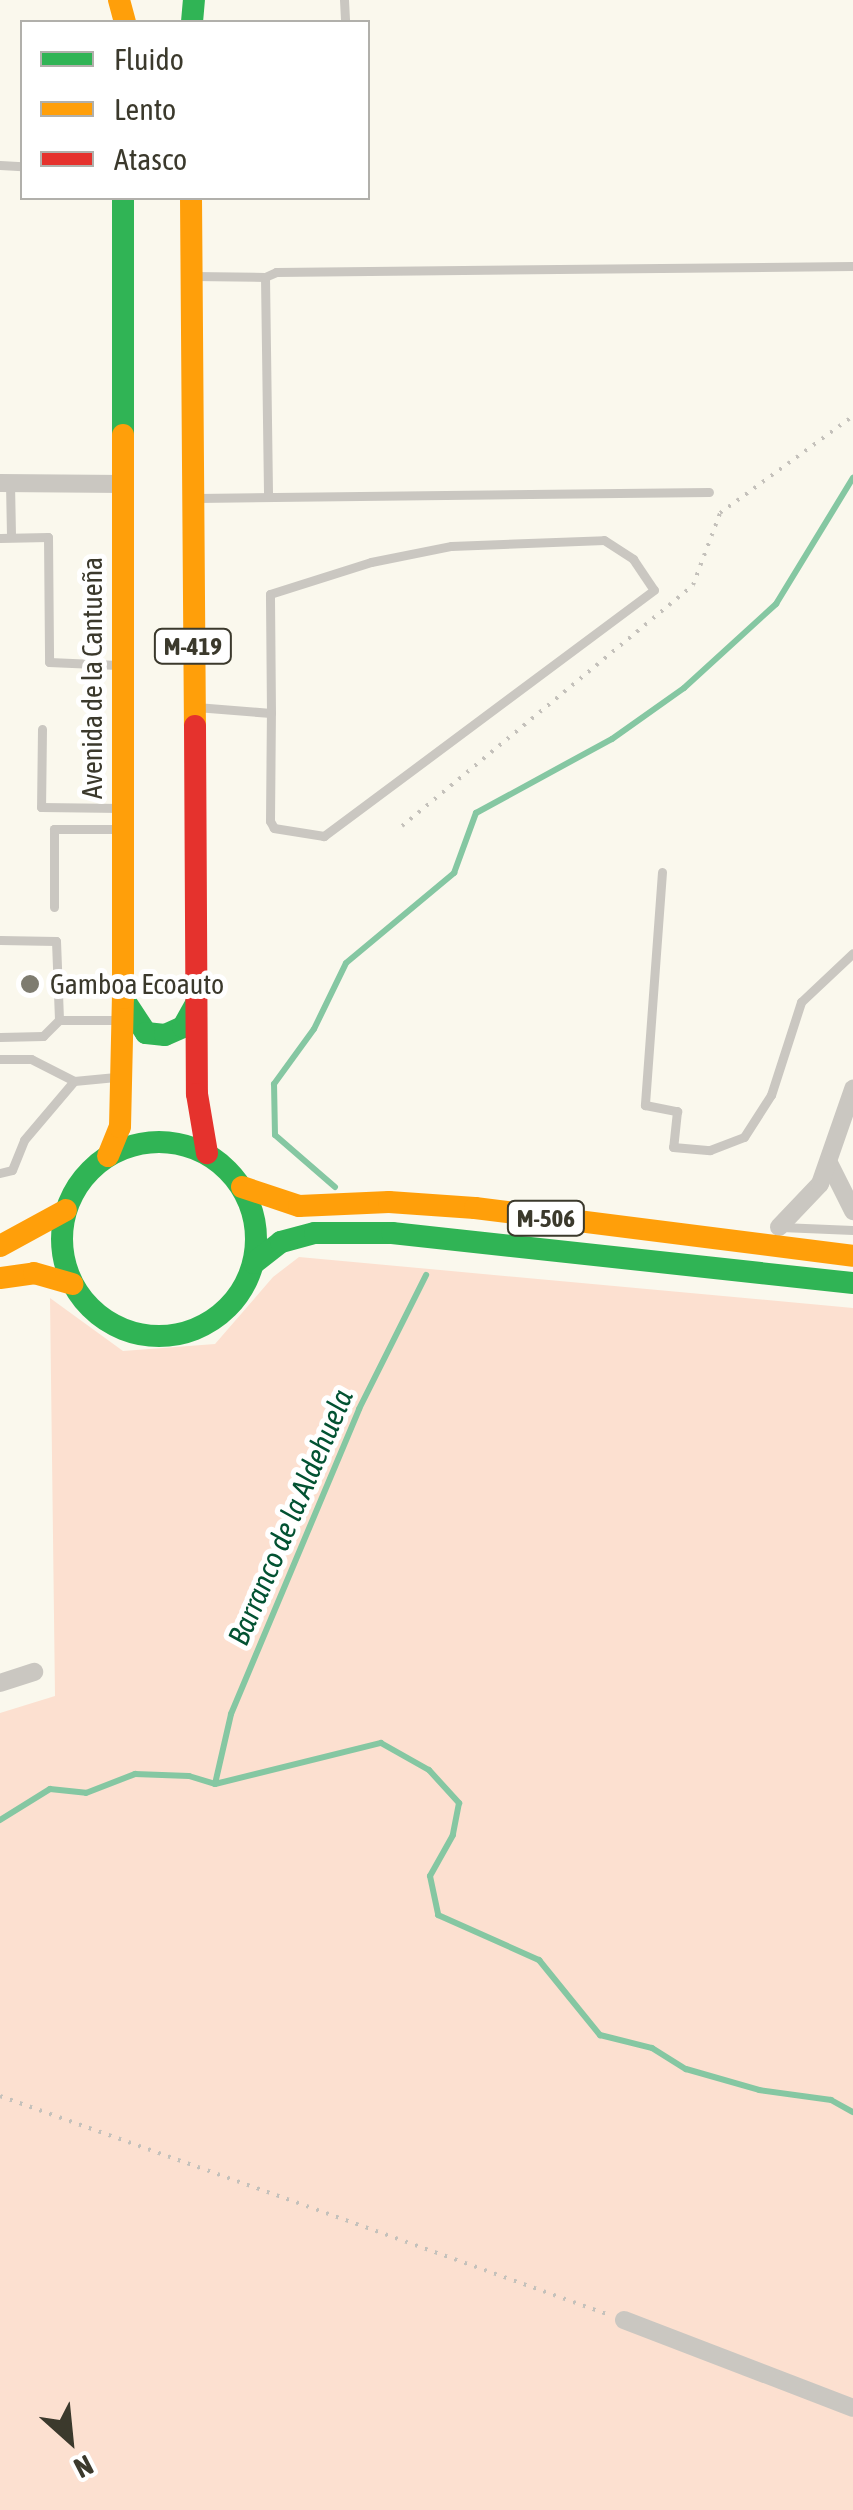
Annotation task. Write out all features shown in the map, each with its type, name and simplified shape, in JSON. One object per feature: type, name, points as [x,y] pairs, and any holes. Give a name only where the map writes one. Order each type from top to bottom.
[{"type":"main road","name":"Avenida de la Cantueña","points":[[108,1156],[120,1128],[125,666],[123,200]]},
{"type":"main road","name":"M-419","points":[[190,200],[197,1094],[206,1154]]},
{"type":"main road","points":[[121,1009],[146,1033],[164,1035],[183,1027],[196,1004]]},
{"type":"main road","name":"M-506","points":[[108,1156],[140,1143],[174,1142],[206,1154],[242,1187],[299,1206],[389,1202],[853,1256]]},
{"type":"main road","points":[[72,1284],[62,1248],[66,1210],[82,1180],[108,1156]]},
{"type":"main road","points":[[242,1187],[256,1224],[254,1264]]},
{"type":"main road","points":[[0,1246],[39,1229],[66,1210]]},
{"type":"main road","points":[[565,1221],[612,1214],[779,1227]]},
{"type":"main road","name":"M-506","points":[[72,1284],[97,1314],[131,1333],[170,1336],[207,1324],[236,1298],[254,1264],[282,1242],[315,1233],[392,1233],[853,1283]]},
{"type":"main road","points":[[0,1278],[34,1273],[72,1284]]},
{"type":"street","points":[[5,483],[124,484]]},
{"type":"street","points":[[779,1227],[820,1184],[829,1163],[832,1137],[853,1089]]},
{"type":"street","points":[[829,1163],[853,1211]]},
{"type":"street","points":[[0,1231],[39,1229]]},
{"type":"street","points":[[0,1683],[34,1672]]},
{"type":"street","points":[[624,2320],[853,2408]]},
{"type":"lane","points":[[189,276],[265,278],[276,272],[853,266]]},
{"type":"lane","points":[[265,278],[268,498]]},
{"type":"lane","points":[[5,483],[6,538],[48,538],[50,662],[125,666]]},
{"type":"lane","points":[[191,498],[709,492]]},
{"type":"lane","points":[[604,540],[633,559],[654,590],[324,836],[274,828],[270,821],[271,713],[266,601],[276,589],[451,546],[604,540]]},
{"type":"lane","points":[[194,707],[271,713]]},
{"type":"lane","points":[[42,729],[41,807],[121,819]]},
{"type":"lane","points":[[54,908],[54,830],[121,819]]},
{"type":"lane","points":[[662,872],[645,1105],[677,1110],[673,1147],[710,1150],[744,1138],[771,1095],[802,1002],[853,954]]},
{"type":"lane","points":[[0,940],[56,941],[59,1020]]},
{"type":"lane","points":[[0,1037],[43,1036],[59,1020],[121,1009]]},
{"type":"lane","points":[[0,1059],[31,1059],[74,1081],[119,1077]]},
{"type":"lane","points":[[0,1173],[12,1170],[24,1140],[74,1081]]},
{"type":"lane","points":[[779,1227],[853,1230]]},
{"type":"path","points":[[0,2096],[624,2320]]},
{"type":"shaded area","points":[[299,1257],[853,1308],[853,2510],[0,2510],[0,1713],[55,1696],[50,1298],[123,1351],[215,1344],[273,1277]]},
{"type":"waterway","name":"Barranco de la Aldehuela","points":[[335,1187],[275,1135],[274,1084],[314,1029],[346,963],[454,873],[476,813],[612,739],[684,688],[776,604],[853,478]]},
{"type":"waterway","name":"Barranco de la Aldehuela","points":[[215,1784],[231,1714],[359,1409],[426,1275]]},
{"type":"waterway","points":[[0,1820],[50,1789],[86,1793],[135,1774],[189,1776],[215,1784],[381,1743],[429,1770],[459,1803],[453,1835],[430,1876],[438,1915],[539,1960],[600,2035],[652,2048],[686,2069],[759,2090],[831,2100],[853,2112]]},
{"type":"traffic: fast","points":[[192,20],[194,0]]},
{"type":"traffic: fast","points":[[123,200],[123,435]]},
{"type":"traffic: fast","points":[[123,998],[146,1033],[165,1035],[183,1027],[196,1004]]},
{"type":"traffic: fast","points":[[159,1142],[196,1150],[227,1171],[248,1202],[256,1239],[248,1276],[227,1307],[196,1328],[159,1336],[122,1328],[91,1307],[70,1276],[62,1239],[70,1202],[91,1171],[122,1150],[159,1142]]},
{"type":"traffic: fast","points":[[254,1263],[281,1242],[315,1233],[392,1233],[853,1283]]},
{"type":"traffic: slow","points":[[119,0],[124,20]]},
{"type":"traffic: slow","points":[[191,200],[195,726]]},
{"type":"traffic: slow","points":[[108,1156],[120,1127],[123,998],[123,435]]},
{"type":"traffic: slow","points":[[242,1187],[299,1206],[389,1202],[475,1208],[853,1256]]},
{"type":"traffic: slow","points":[[0,1246],[66,1210]]},
{"type":"traffic: slow","points":[[0,1278],[34,1273],[72,1284]]},
{"type":"traffic: jam","points":[[195,726],[197,1094],[207,1153]]},
{"type":"place","name":"Gamboa Ecoauto","points":[[30,984]]}]
